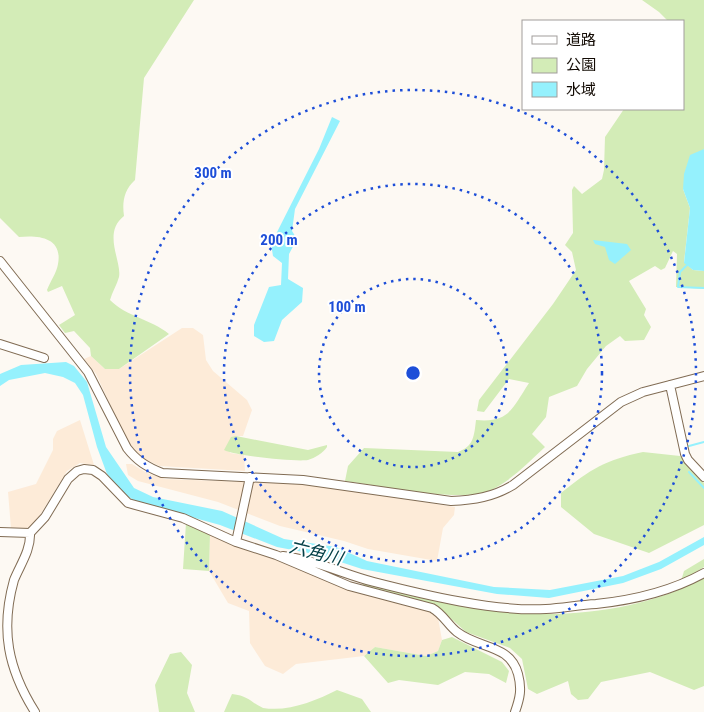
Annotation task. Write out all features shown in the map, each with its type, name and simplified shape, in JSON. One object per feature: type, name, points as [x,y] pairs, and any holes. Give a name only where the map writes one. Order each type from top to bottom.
[{"type":"street","points":[[0,261],[88,372],[119,434],[135,458],[146,467],[162,473],[303,480],[451,501],[473,500],[496,495],[513,485],[621,402],[670,384],[704,376]]},
{"type":"street","points":[[0,344],[44,358]]},
{"type":"street","points":[[670,384],[685,454],[688,460],[704,477]]},
{"type":"street","points":[[35,712],[19,686],[5,642],[4,617],[14,582],[28,551],[30,533],[45,517],[68,479],[84,468],[93,470],[102,476],[116,493],[128,503],[183,518],[237,538],[349,586],[432,608],[439,612],[457,632],[503,653],[515,663],[521,695],[515,712]]},
{"type":"street","points":[[237,538],[250,477]]},
{"type":"street","points":[[0,532],[30,533]]},
{"type":"street","points":[[276,555],[307,559],[373,582],[466,602],[545,609],[624,601],[682,584],[704,572]]},
{"type":"shaded area","points":[[182,328],[193,328],[203,335],[206,360],[213,371],[247,400],[252,410],[243,436],[236,436],[230,453],[244,455],[245,471],[159,466],[139,456],[130,447],[96,374],[84,359],[91,356],[105,369],[119,369]]},
{"type":"shaded area","points":[[80,420],[94,465],[80,463],[67,471],[35,523],[25,529],[11,528],[8,492],[36,484],[53,450],[53,439],[57,431]]},
{"type":"shaded area","points":[[126,464],[132,464],[147,473],[165,479],[307,484],[455,507],[454,515],[443,528],[437,561],[368,549],[344,541],[280,526],[218,502],[138,481],[128,475]]},
{"type":"shaded area","points":[[210,534],[359,593],[431,612],[438,618],[442,640],[438,651],[426,656],[375,647],[364,656],[296,664],[283,674],[265,666],[250,643],[249,611],[228,603],[209,571]]},
{"type":"green space","points":[[0,0],[194,0],[144,78],[135,180],[126,192],[123,206],[124,216],[114,230],[114,247],[119,277],[110,300],[117,306],[169,334],[119,369],[105,369],[91,356],[90,348],[74,331],[65,333],[59,325],[75,315],[62,286],[48,292],[47,290],[58,264],[59,255],[57,248],[53,243],[41,238],[19,237],[0,218]]},
{"type":"green space","points":[[642,0],[704,0],[704,149],[683,189],[690,208],[684,262],[693,270],[704,271],[704,289],[676,287],[677,254],[673,251],[665,268],[661,270],[655,266],[629,281],[646,309],[644,315],[651,327],[644,340],[625,341],[620,336],[606,346],[587,369],[577,386],[549,397],[546,417],[532,434],[545,447],[520,471],[499,486],[478,494],[461,495],[420,492],[345,481],[348,466],[364,448],[458,452],[467,447],[472,440],[476,420],[496,419],[503,416],[513,407],[529,383],[509,379],[484,412],[477,411],[479,400],[553,304],[576,270],[572,252],[565,245],[573,233],[572,190],[574,186],[582,194],[602,179],[605,137],[623,110],[684,110],[684,20],[667,20]]},
{"type":"green space","points":[[236,436],[308,450],[327,445],[327,447],[316,457],[308,460],[252,456],[224,450],[231,437]]},
{"type":"green space","points":[[643,452],[680,456],[704,483],[704,525],[649,553],[594,534],[561,507],[561,493],[581,478],[608,462]]},
{"type":"green space","points":[[186,523],[210,534],[209,571],[183,569]]},
{"type":"green space","points":[[704,559],[704,567],[681,581],[684,571]]},
{"type":"green space","points":[[704,577],[704,686],[694,690],[650,672],[601,682],[588,699],[578,700],[571,694],[568,681],[537,694],[528,689],[522,659],[510,648],[466,632],[437,606],[364,586],[360,581],[486,609],[512,613],[540,614],[598,611],[627,606],[681,589]]},
{"type":"green space","points":[[452,637],[502,662],[509,671],[506,683],[489,674],[465,672],[438,685],[399,680],[388,683],[364,656],[375,647],[426,656],[438,651],[442,640]]},
{"type":"green space","points":[[181,652],[192,665],[187,693],[195,712],[159,712],[155,685],[170,654]]},
{"type":"green space","points":[[337,690],[362,699],[371,712],[224,712],[232,694],[246,698],[263,708],[273,709],[302,705]]},
{"type":"water","points":[[332,117],[340,121],[295,209],[292,231],[297,239],[289,254],[288,279],[303,288],[302,302],[282,320],[274,341],[264,342],[254,336],[254,325],[269,287],[281,285],[282,263],[273,256],[271,244],[319,149]]},
{"type":"water","points":[[704,149],[704,271],[693,270],[684,263],[690,208],[683,189],[684,174],[690,155]]},
{"type":"water","points":[[593,240],[627,244],[631,250],[615,264],[609,260],[605,247],[595,244]]},
{"type":"water","name":"六角川","points":[[66,362],[74,366],[87,382],[106,447],[134,488],[153,497],[222,511],[284,539],[336,547],[367,561],[494,587],[550,590],[623,576],[659,562],[704,537],[704,545],[661,569],[623,583],[549,598],[497,594],[362,569],[319,555],[277,547],[220,525],[137,502],[124,494],[107,474],[97,447],[83,395],[75,383],[63,377],[45,373],[9,380],[0,386],[0,374],[21,365]]},
{"type":"waterway","points":[[687,265],[680,272],[678,287],[704,288]]},
{"type":"waterway","points":[[689,446],[704,442]]},
{"type":"waterway","points":[[689,472],[704,488]]}]
